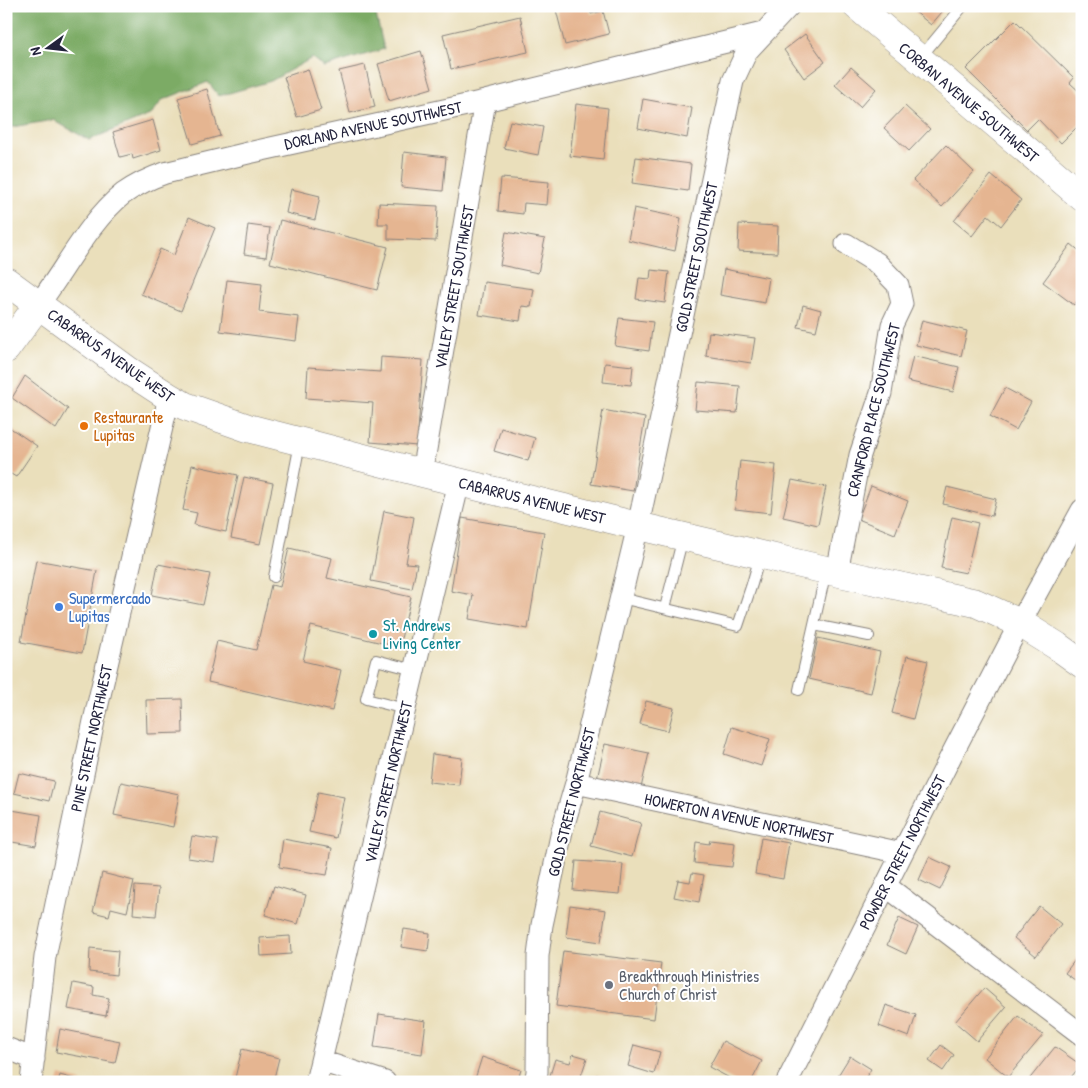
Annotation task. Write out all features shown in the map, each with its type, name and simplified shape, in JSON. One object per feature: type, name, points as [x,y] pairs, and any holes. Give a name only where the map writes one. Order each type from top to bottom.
[{"type":"main road","name":"CORBAN AVENUE SOUTHWEST","points":[[857,6],[1082,197]]},
{"type":"main road","name":"CABARRUS AVENUE WEST","points":[[6,281],[129,371],[185,406],[248,428],[422,473],[831,571],[976,602],[1020,623],[1082,664]]},
{"type":"main road","points":[[6,349],[38,305]]},
{"type":"street","name":"GOLD STREET SOUTHWEST","points":[[638,526],[733,81],[747,51],[789,6]]},
{"type":"street","name":"DORLAND AVENUE SOUTHWEST","points":[[38,305],[111,205],[145,181],[165,173],[485,101],[763,33]]},
{"type":"street","name":"VALLEY STREET SOUTHWEST","points":[[422,473],[485,101]]},
{"type":"street","name":"CRANFORD PLACE SOUTHWEST","points":[[831,571],[860,455],[881,393],[892,325],[902,304],[898,285],[877,263],[846,244]]},
{"type":"street","name":"PINE STREET NORTHWEST","points":[[31,1082],[45,957],[94,720],[168,397]]},
{"type":"street","name":"VALLEY STREET NORTHWEST","points":[[316,1082],[459,482]]},
{"type":"street","name":"POWDER STREET NORTHWEST","points":[[787,1082],[952,754],[1020,623],[1082,510]]},
{"type":"street","name":"GOLD STREET NORTHWEST","points":[[535,1082],[537,1072],[538,956],[542,925],[562,831],[576,783],[638,526]]},
{"type":"street","name":"HOWERTON AVENUE NORTHWEST","points":[[576,783],[902,853]]},
{"type":"street","points":[[886,886],[1082,1035]]},
{"type":"street","points":[[6,1048],[34,1059]]},
{"type":"street","points":[[322,1061],[384,1082]]},
{"type":"lane","points":[[919,59],[963,6]]},
{"type":"lane","points":[[274,577],[300,442]]},
{"type":"lane","points":[[665,608],[683,536]]},
{"type":"lane","points":[[621,598],[738,626],[760,554]]},
{"type":"lane","points":[[799,690],[814,625],[831,571]]},
{"type":"lane","points":[[814,625],[869,636]]},
{"type":"lane","points":[[405,709],[366,699],[376,660],[414,670]]},
{"type":"green space","points":[[6,6],[374,6],[384,49],[324,67],[312,58],[271,81],[219,96],[208,82],[162,100],[152,114],[89,140],[53,120],[6,128],[6,30],[13,29],[6,14]]},
{"type":"building","points":[[555,6],[589,6],[591,14],[603,11],[609,34],[565,45]]},
{"type":"building","points":[[908,6],[947,6],[931,25]]},
{"type":"building","points":[[520,16],[528,52],[451,69],[443,34]]},
{"type":"building","points":[[1015,20],[1074,78],[1070,83],[1082,94],[1082,122],[1061,143],[1038,119],[1027,130],[966,69]]},
{"type":"building","points":[[805,34],[825,62],[804,78],[784,50]]},
{"type":"building","points":[[421,51],[432,88],[389,101],[378,64]]},
{"type":"building","points":[[365,65],[375,107],[350,113],[339,71]]},
{"type":"building","points":[[851,67],[876,89],[860,107],[835,85]]},
{"type":"building","points":[[308,69],[321,110],[297,117],[284,77]]},
{"type":"building","points":[[207,89],[220,136],[192,144],[178,98]]},
{"type":"building","points":[[643,99],[692,108],[687,138],[638,128]]},
{"type":"building","points":[[576,104],[608,108],[603,160],[570,156]]},
{"type":"building","points":[[905,106],[930,129],[909,151],[884,128]]},
{"type":"building","points":[[153,120],[161,150],[133,159],[132,154],[120,157],[113,132]]},
{"type":"building","points":[[510,121],[543,127],[538,155],[504,148]]},
{"type":"building","points":[[946,145],[974,172],[942,207],[913,180]]},
{"type":"building","points":[[404,152],[446,157],[443,191],[401,187]]},
{"type":"building","points":[[636,157],[691,164],[688,191],[632,183]]},
{"type":"building","points":[[991,175],[1021,200],[1001,226],[988,215],[972,236],[954,221]]},
{"type":"building","points":[[501,178],[549,182],[547,205],[524,203],[523,214],[498,211]]},
{"type":"building","points":[[291,189],[320,196],[315,220],[286,213]]},
{"type":"building","points":[[379,203],[438,206],[436,241],[388,239],[388,224],[378,224]]},
{"type":"building","points":[[634,208],[681,218],[675,251],[628,240]]},
{"type":"building","points":[[189,217],[215,228],[181,311],[141,294],[160,249],[174,255]]},
{"type":"building","points":[[280,220],[388,247],[377,290],[270,263]]},
{"type":"building","points":[[739,224],[778,226],[777,253],[738,251]]},
{"type":"building","points":[[248,225],[270,228],[266,257],[244,254]]},
{"type":"building","points":[[506,232],[545,239],[538,273],[500,265]]},
{"type":"building","points":[[1071,244],[1082,253],[1082,295],[1074,305],[1043,282]]},
{"type":"building","points":[[724,269],[769,278],[765,303],[720,295]]},
{"type":"building","points":[[651,270],[669,272],[665,303],[636,299],[639,278],[650,279]]},
{"type":"building","points":[[227,280],[262,284],[259,312],[299,317],[296,341],[220,331]]},
{"type":"building","points":[[484,282],[534,289],[531,307],[522,306],[520,321],[479,315]]},
{"type":"building","points":[[803,305],[821,310],[816,331],[798,327]]},
{"type":"building","points":[[619,318],[653,322],[649,351],[615,346]]},
{"type":"building","points":[[922,320],[967,331],[961,356],[916,345]]},
{"type":"building","points":[[709,332],[755,338],[751,363],[706,356]]},
{"type":"building","points":[[913,356],[959,367],[953,392],[907,381]]},
{"type":"building","points":[[381,357],[423,360],[417,446],[370,442],[373,403],[306,398],[308,367],[380,372]]},
{"type":"building","points":[[605,363],[633,366],[631,385],[603,382]]},
{"type":"building","points":[[25,376],[68,409],[56,429],[12,398]]},
{"type":"building","points":[[698,382],[740,386],[737,413],[695,410]]},
{"type":"building","points":[[1005,388],[1031,402],[1016,430],[990,416]]},
{"type":"building","points":[[603,410],[645,418],[633,491],[591,484]]},
{"type":"building","points":[[6,425],[37,446],[16,477],[6,471]]},
{"type":"building","points":[[501,428],[535,438],[528,461],[494,451]]},
{"type":"building","points":[[740,461],[776,465],[771,513],[735,509]]},
{"type":"building","points":[[192,465],[238,475],[226,532],[194,525],[197,513],[183,510]]},
{"type":"building","points":[[244,477],[273,483],[260,544],[231,538]]},
{"type":"building","points":[[792,480],[826,487],[818,525],[783,517]]},
{"type":"building","points":[[871,486],[908,501],[895,534],[858,519]]},
{"type":"building","points":[[947,487],[996,499],[992,516],[943,504]]},
{"type":"building","points":[[384,511],[414,517],[406,563],[417,564],[412,589],[371,581]]},
{"type":"building","points":[[952,517],[978,523],[966,573],[941,568]]},
{"type":"building","points":[[462,518],[544,532],[528,629],[469,619],[473,595],[451,591]]},
{"type":"building","name":"St. Andrews Living Center","points":[[289,548],[332,558],[327,578],[411,597],[399,647],[311,626],[303,661],[341,670],[332,711],[208,682],[217,641],[256,650],[271,585],[280,587]]},
{"type":"building","name":"Supermercado Lupitas","points":[[36,560],[97,571],[82,653],[21,642]]},
{"type":"building","points":[[158,564],[210,574],[203,605],[152,595]]},
{"type":"building","points":[[818,638],[880,652],[871,693],[809,679]]},
{"type":"building","points":[[907,656],[928,661],[913,719],[892,713]]},
{"type":"building","points":[[182,699],[183,733],[147,734],[146,700]]},
{"type":"building","points":[[646,701],[674,708],[668,731],[640,724]]},
{"type":"building","points":[[732,727],[770,739],[761,766],[724,754]]},
{"type":"building","points":[[605,744],[649,753],[641,788],[597,779]]},
{"type":"building","points":[[432,754],[462,758],[459,785],[429,782]]},
{"type":"building","points":[[19,773],[54,781],[49,801],[14,793]]},
{"type":"building","points":[[121,782],[179,794],[173,827],[114,815]]},
{"type":"building","points":[[318,792],[344,797],[336,838],[309,832]]},
{"type":"building","points":[[6,809],[41,815],[36,846],[6,841]]},
{"type":"building","points":[[600,812],[641,823],[632,857],[591,846]]},
{"type":"building","points":[[192,836],[218,840],[214,862],[188,858]]},
{"type":"building","points":[[761,838],[789,843],[783,879],[755,874]]},
{"type":"building","points":[[283,839],[332,848],[327,875],[279,867]]},
{"type":"building","points":[[710,840],[735,843],[732,867],[694,863],[696,842],[709,844]]},
{"type":"building","points":[[929,857],[951,867],[940,890],[919,880]]},
{"type":"building","points":[[576,861],[623,864],[620,894],[573,890]]},
{"type":"building","points":[[102,873],[134,881],[127,912],[111,908],[109,916],[93,912]]},
{"type":"building","points":[[692,873],[704,875],[699,902],[674,897],[678,880],[690,882]]},
{"type":"building","points":[[135,886],[159,888],[156,916],[133,914]]},
{"type":"building","points":[[274,886],[306,895],[298,924],[265,915]]},
{"type":"building","points":[[570,905],[606,910],[601,942],[566,937]]},
{"type":"building","points":[[1039,906],[1061,924],[1036,956],[1014,938]]},
{"type":"building","points":[[899,918],[918,927],[906,954],[887,945]]},
{"type":"building","points":[[404,929],[430,933],[428,951],[401,947]]},
{"type":"building","points":[[290,936],[291,954],[261,956],[260,938]]},
{"type":"building","points":[[90,948],[118,951],[116,975],[89,972]]},
{"type":"building","name":"Breakthrough Ministries Church of Christ","points":[[563,951],[661,963],[654,1019],[556,1006]]},
{"type":"building","points":[[1082,951],[1082,985],[1065,973]]},
{"type":"building","points":[[73,983],[94,987],[93,995],[109,998],[106,1016],[68,1009]]},
{"type":"building","points":[[984,988],[1006,1007],[977,1041],[955,1022]]},
{"type":"building","points":[[886,1005],[916,1015],[909,1037],[879,1026]]},
{"type":"building","points":[[379,1014],[426,1021],[422,1054],[374,1047]]},
{"type":"building","points":[[1018,1016],[1043,1035],[1008,1077],[985,1058]]},
{"type":"building","points":[[60,1029],[120,1041],[115,1063],[56,1052]]},
{"type":"building","points":[[723,1041],[762,1061],[751,1082],[737,1082],[709,1067]]},
{"type":"building","points":[[634,1045],[660,1052],[654,1074],[628,1066]]},
{"type":"building","points":[[941,1045],[954,1055],[943,1071],[929,1061]]},
{"type":"building","points":[[1055,1047],[1081,1065],[1067,1082],[1027,1082]]},
{"type":"building","points":[[242,1049],[279,1058],[273,1082],[234,1082]]},
{"type":"building","points":[[573,1054],[587,1058],[579,1082],[548,1082],[555,1059],[570,1063]]},
{"type":"building","points":[[850,1056],[871,1069],[863,1082],[844,1082],[837,1077]]},
{"type":"building","points":[[482,1057],[521,1070],[517,1082],[474,1082]]},
{"type":"building","points":[[60,1075],[81,1081],[81,1082],[58,1082]]},
{"type":"building","points":[[596,1075],[623,1081],[623,1082],[595,1082]]},
{"type":"place","name":"Restaurante Lupitas","points":[[84,426]]},
{"type":"place","name":"Supermercado Lupitas","points":[[59,607]]},
{"type":"place","name":"St. Andrews Living Center","points":[[373,634]]},
{"type":"place","name":"Breakthrough Ministries Church of Christ","points":[[609,985]]}]
